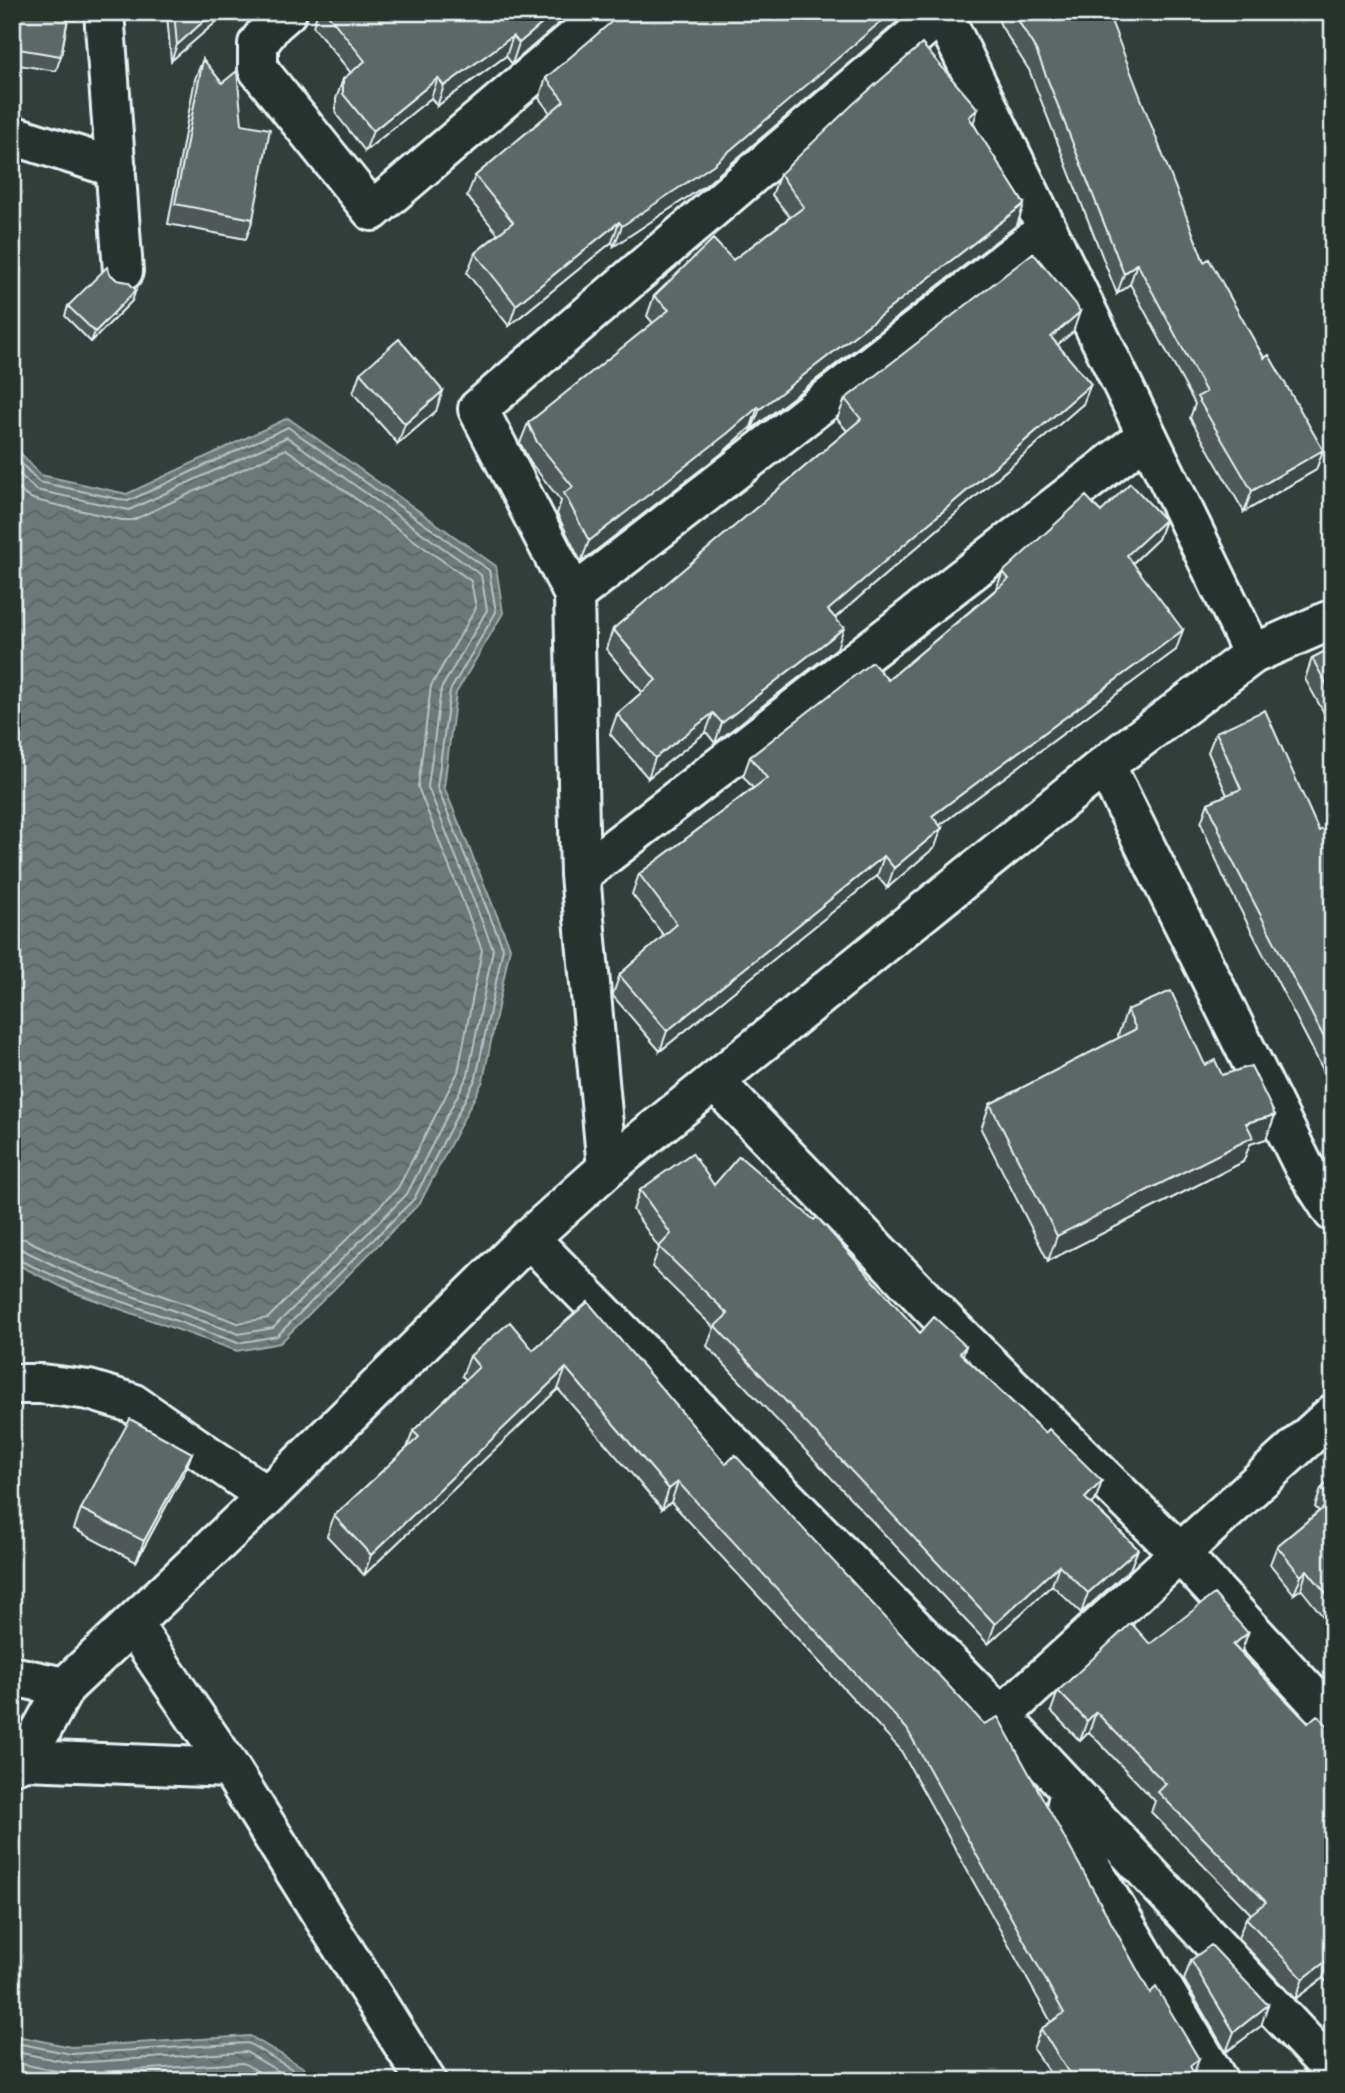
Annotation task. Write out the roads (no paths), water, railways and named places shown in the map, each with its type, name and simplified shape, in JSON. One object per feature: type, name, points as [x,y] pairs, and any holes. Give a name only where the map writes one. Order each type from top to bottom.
[{"type":"street","points":[[104,12],[123,271]]},
{"type":"street","points":[[287,12],[273,24],[258,44],[258,69],[372,211],[606,12]]},
{"type":"street","points":[[607,1168],[580,874],[574,596],[478,409],[942,12],[1253,654]]},
{"type":"street","points":[[12,135],[116,168]]},
{"type":"street","points":[[574,596],[1047,229]]},
{"type":"street","points":[[580,874],[1146,436]]},
{"type":"street","points":[[230,1768],[19,1762],[65,1687],[267,1496],[529,1238],[607,1168],[1105,765],[1253,654],[1333,619]]},
{"type":"street","points":[[1105,765],[1303,1165],[1333,1212]]},
{"type":"street","points":[[715,1082],[949,1325],[1180,1552],[1333,1719]]},
{"type":"street","points":[[529,1238],[1000,1716],[1333,2071]]},
{"type":"street","points":[[12,1384],[42,1384],[89,1390],[132,1403],[267,1496]]},
{"type":"street","points":[[1000,1716],[1333,1414]]},
{"type":"street","points":[[133,1625],[230,1768],[426,2081]]},
{"type":"street","points":[[12,1676],[65,1687]]},
{"type":"street","points":[[1070,1790],[1066,1809],[1069,1830],[1218,2081]]},
{"type":"water","points":[[288,418],[496,566],[503,613],[456,693],[444,787],[510,947],[483,1081],[420,1203],[280,1343],[237,1351],[70,1291],[12,1262],[12,444],[41,475],[127,494]]},
{"type":"water","points":[[12,2035],[71,2047],[250,2036],[326,2081],[12,2081]]}]
